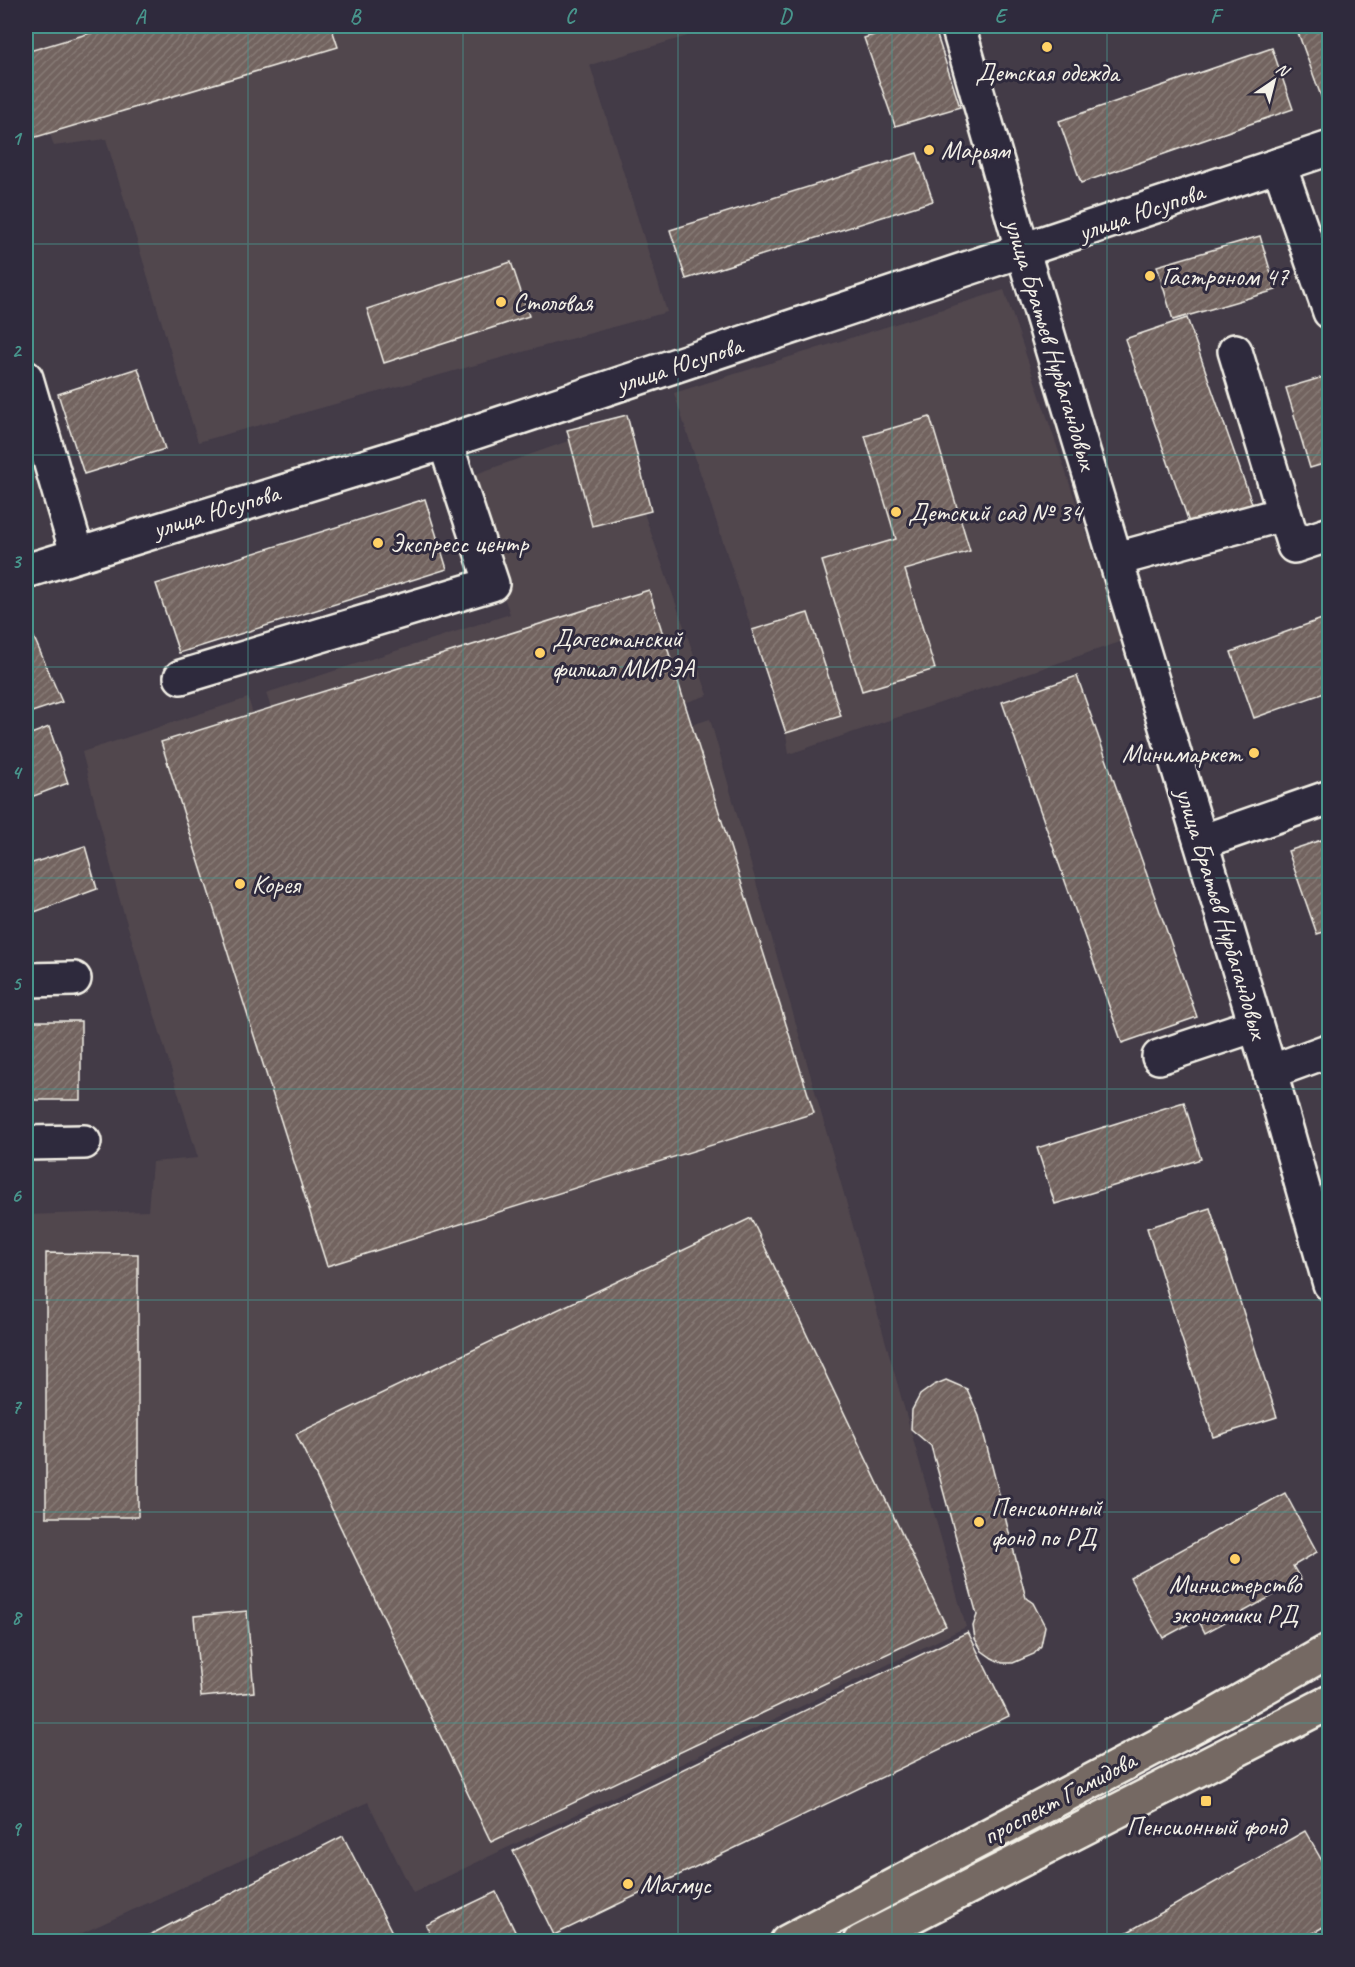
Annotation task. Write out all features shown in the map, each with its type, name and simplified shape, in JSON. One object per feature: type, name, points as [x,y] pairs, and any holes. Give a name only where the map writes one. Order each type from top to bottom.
[{"type":"main road","name":"проспект Гамидова","points":[[787,1941],[1216,1714],[1329,1650]]},
{"type":"main road","name":"проспект Гамидова","points":[[861,1941],[1329,1702]]},
{"type":"street","name":"улица Братьев Нурбагандовых","points":[[958,26],[1023,252],[1255,1025],[1270,1072],[1317,1196],[1329,1284]]},
{"type":"street","name":"улица Юсупова","points":[[26,570],[445,442],[1023,252],[1329,148]]},
{"type":"street","points":[[1279,165],[1329,312]]},
{"type":"street","points":[[1235,351],[1294,546],[1329,534]]},
{"type":"street","points":[[26,378],[77,553]]},
{"type":"street","points":[[181,677],[492,584],[445,442]]},
{"type":"street","points":[[1117,559],[1283,514]]},
{"type":"street","points":[[1201,842],[1329,796]]},
{"type":"street","points":[[26,980],[74,979]]},
{"type":"street","points":[[1159,1057],[1255,1025]]},
{"type":"street","points":[[1270,1072],[1329,1050]]},
{"type":"street","points":[[26,1143],[84,1142]]},
{"type":"shaded area","points":[[26,26],[721,26],[590,65],[667,312],[198,442],[106,139],[54,146],[26,63]]},
{"type":"shaded area","name":"Детский сад № 34","points":[[1004,290],[1123,641],[789,754],[786,733],[674,393]]},
{"type":"shaded area","name":"Дагестанский филиал МИРЭА","points":[[613,425],[708,695],[310,827],[266,693],[510,614],[462,479]]},
{"type":"shaded area","points":[[248,698],[296,852],[710,719],[966,1627],[413,1893],[368,1802],[65,1941],[26,1941],[26,1215],[148,1211],[152,1162],[198,1158],[118,894],[82,752]]},
{"type":"building","points":[[114,26],[331,26],[338,47],[26,140],[26,52]]},
{"type":"building","points":[[902,26],[934,26],[960,107],[895,126],[864,38]]},
{"type":"building","points":[[1330,26],[1330,96],[1322,99],[1296,27]]},
{"type":"building","points":[[1272,48],[1293,109],[1081,183],[1059,121]]},
{"type":"building","points":[[917,153],[933,201],[686,279],[670,230]]},
{"type":"building","points":[[1260,236],[1276,290],[1173,320],[1157,266]]},
{"type":"building","points":[[511,262],[529,316],[384,363],[367,309]]},
{"type":"building","points":[[1187,318],[1254,509],[1192,531],[1125,339]]},
{"type":"building","points":[[138,368],[165,449],[84,474],[58,394]]},
{"type":"building","points":[[1330,375],[1330,462],[1310,468],[1286,388]]},
{"type":"building","points":[[627,415],[651,511],[592,526],[567,430]]},
{"type":"building","points":[[930,417],[970,551],[905,570],[935,669],[862,691],[822,561],[896,539],[865,436]]},
{"type":"building","points":[[425,499],[447,569],[179,653],[156,584]]},
{"type":"building","points":[[649,590],[814,1113],[327,1266],[161,742]]},
{"type":"building","points":[[808,613],[841,716],[786,733],[752,630]]},
{"type":"building","points":[[1330,616],[1330,691],[1254,718],[1231,652]]},
{"type":"building","points":[[32,633],[62,702],[26,714],[26,635]]},
{"type":"building","points":[[1077,676],[1197,1017],[1122,1043],[1002,702]]},
{"type":"building","points":[[49,727],[68,783],[26,799],[26,736]]},
{"type":"building","points":[[1330,837],[1330,930],[1317,934],[1288,851]]},
{"type":"building","points":[[85,846],[97,889],[29,914],[26,904],[26,865]]},
{"type":"building","points":[[26,1021],[81,1021],[81,1100],[26,1100]]},
{"type":"building","points":[[1184,1102],[1201,1159],[1055,1204],[1037,1148]]},
{"type":"building","points":[[1210,1208],[1277,1417],[1213,1437],[1147,1228]]},
{"type":"building","points":[[751,1218],[946,1626],[491,1842],[296,1434]]},
{"type":"building","points":[[46,1253],[138,1254],[138,1517],[46,1517]]},
{"type":"building","name":"Пенсионный фонд по РД","points":[[946,1380],[967,1389],[979,1416],[1026,1598],[1033,1603],[1045,1626],[1041,1646],[1034,1654],[1013,1663],[1002,1663],[992,1658],[982,1651],[975,1639],[973,1626],[977,1615],[931,1446],[911,1429],[912,1410],[920,1395]]},
{"type":"building","name":"Министерство экономики РД","points":[[1285,1493],[1317,1552],[1293,1566],[1301,1580],[1205,1633],[1198,1619],[1163,1638],[1130,1578]]},
{"type":"building","points":[[247,1611],[254,1692],[201,1697],[194,1616]]},
{"type":"building","points":[[968,1632],[1009,1716],[554,1935],[513,1851]]},
{"type":"building","points":[[1305,1831],[1330,1875],[1330,1923],[1297,1942],[1110,1942]]},
{"type":"building","points":[[343,1836],[397,1942],[136,1942]]},
{"type":"building","points":[[496,1892],[520,1942],[434,1942],[426,1925]]},
{"type":"place","name":"Детская одежда","points":[[1047,47]]},
{"type":"place","name":"Марьям","points":[[929,150]]},
{"type":"place","name":"Гастроном 47","points":[[1150,276]]},
{"type":"place","name":"Столовая","points":[[501,302]]},
{"type":"place","name":"Детский сад № 34","points":[[896,512]]},
{"type":"place","name":"Экспресс центр","points":[[378,543]]},
{"type":"place","name":"Дагестанский филиал МИРЭА","points":[[540,653]]},
{"type":"place","name":"Минимаркет","points":[[1254,753]]},
{"type":"place","name":"Корея","points":[[240,884]]},
{"type":"place","name":"Пенсионный фонд по РД","points":[[979,1522]]},
{"type":"place","name":"Министерство экономики РД","points":[[1235,1559]]},
{"type":"place","name":"Пенсионный фонд","points":[[1206,1801]]},
{"type":"place","name":"Магмус","points":[[628,1884]]}]
